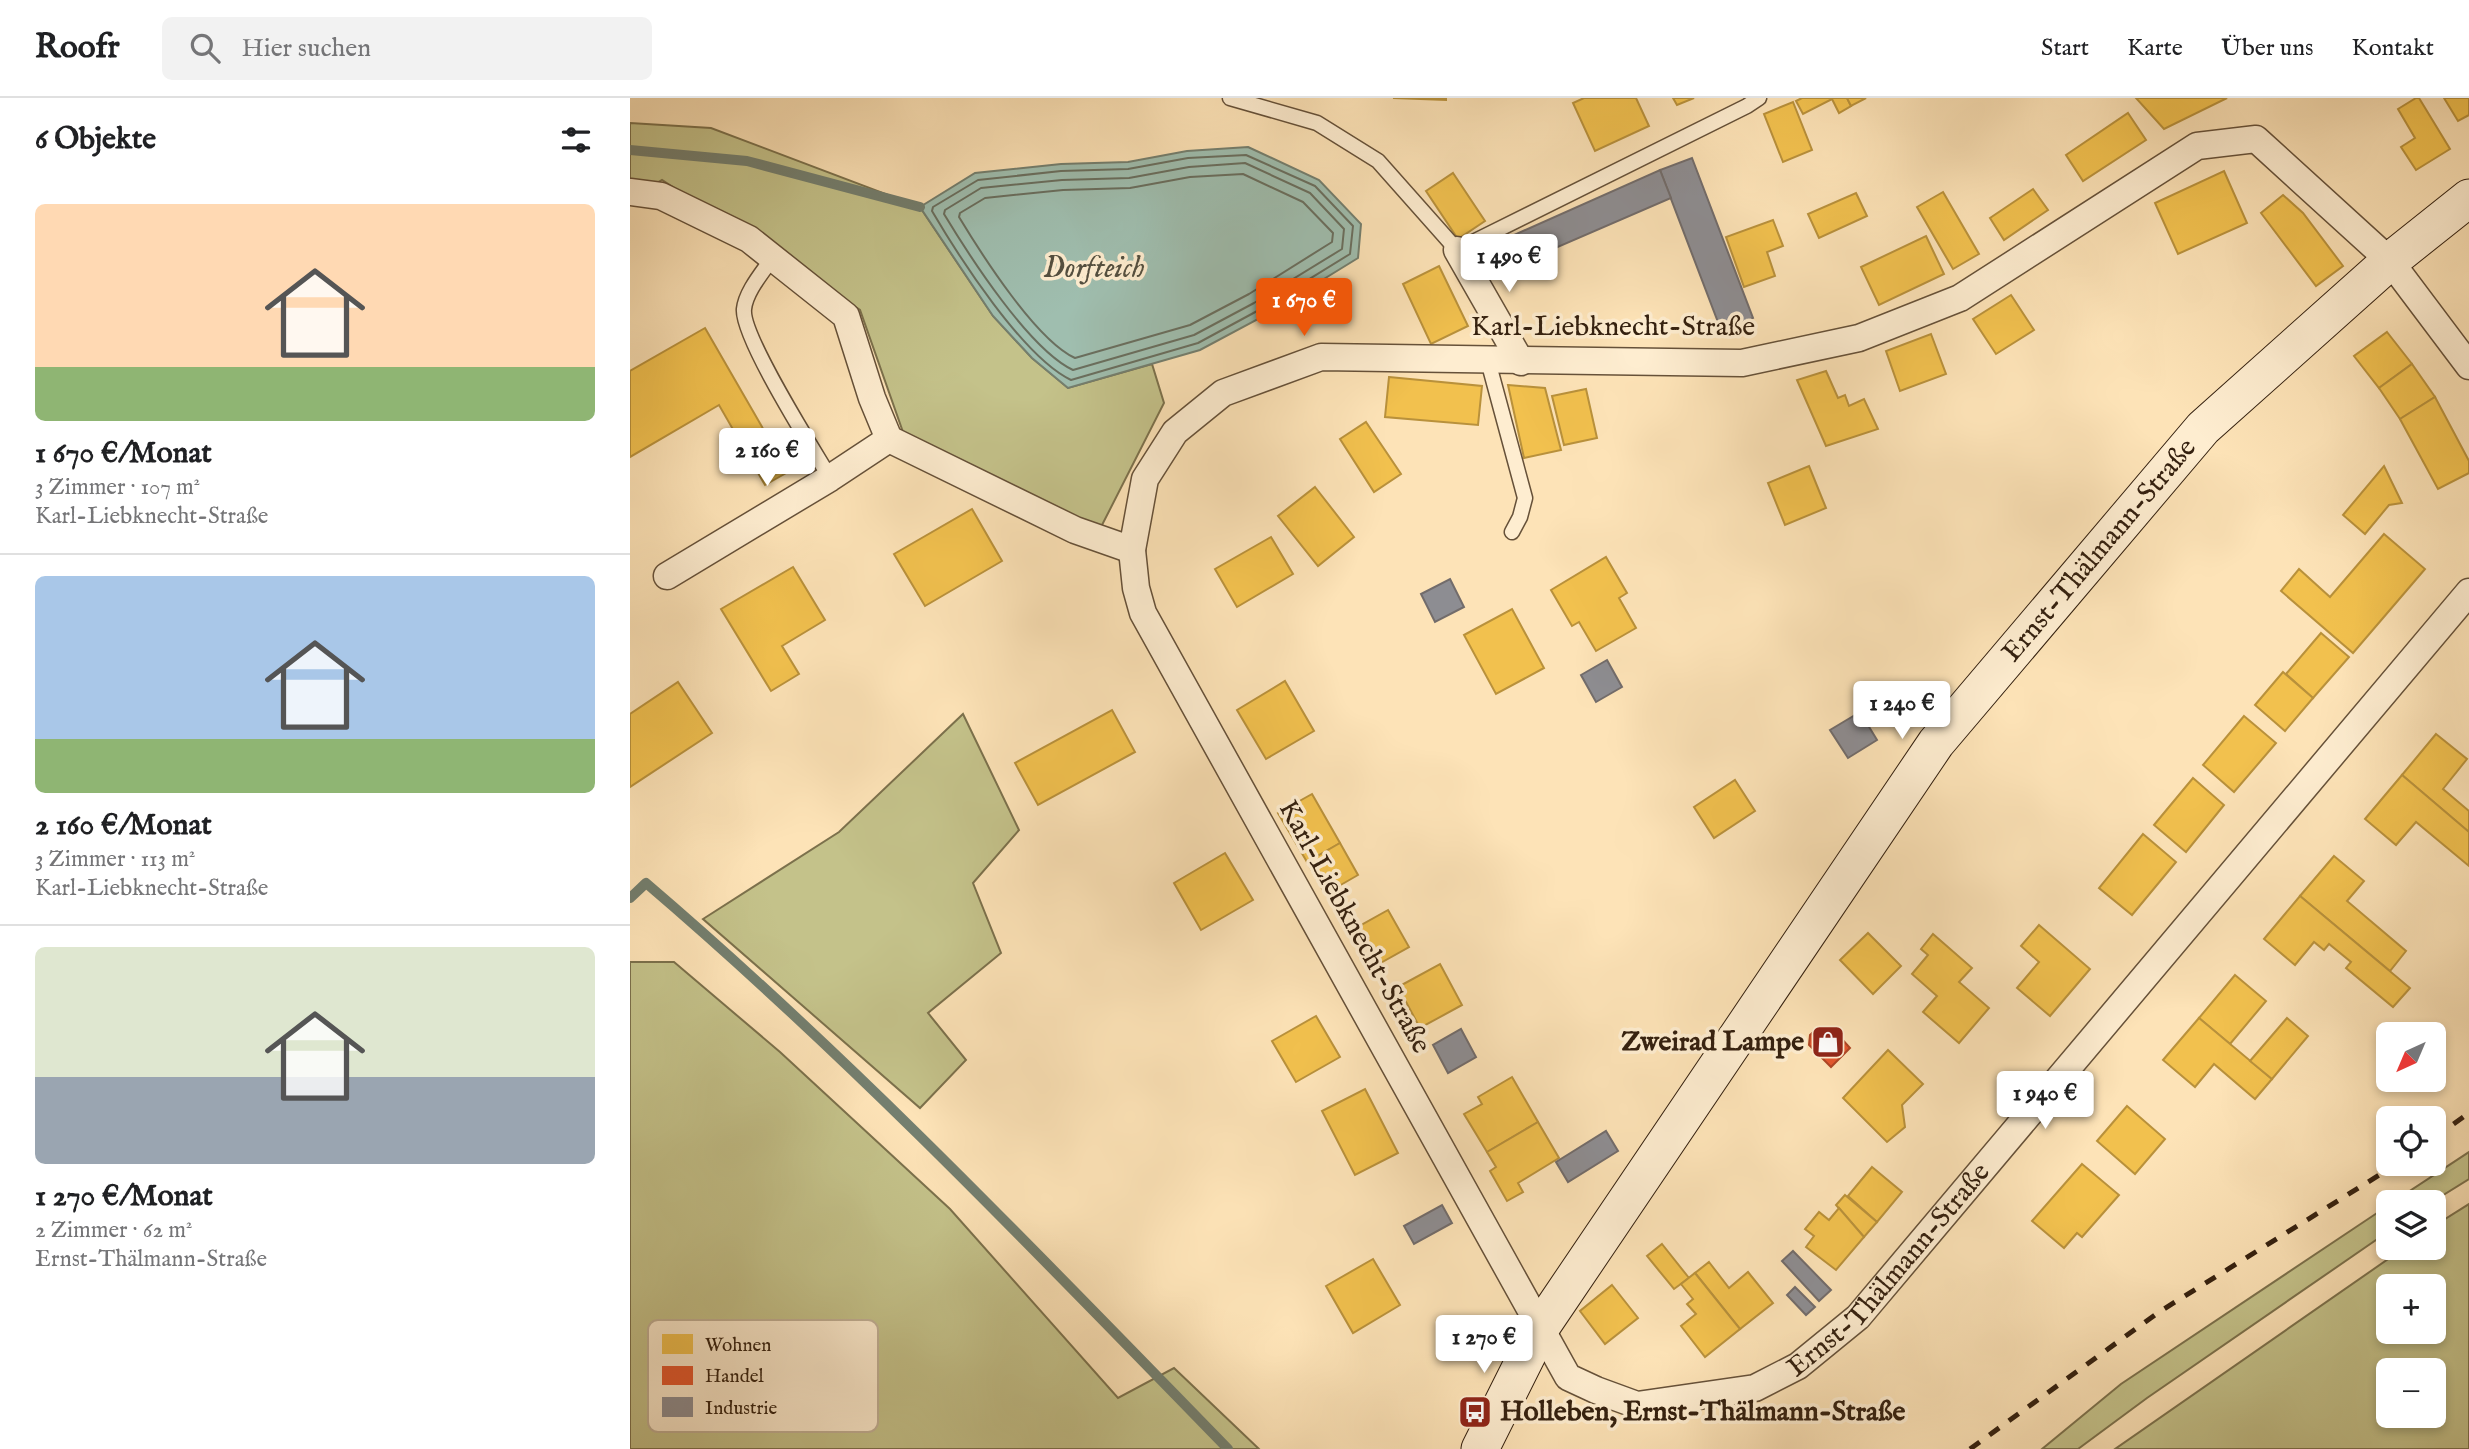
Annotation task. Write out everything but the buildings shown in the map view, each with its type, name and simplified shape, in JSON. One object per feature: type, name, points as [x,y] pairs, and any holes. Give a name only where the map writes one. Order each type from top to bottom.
[{"type":"main road","name":"Ernst-Thälmann-Straße","points":[[1480,1449],[1541,1327],[1936,743],[2203,428],[2390,261],[2469,198]]},
{"type":"street","name":"Karl-Liebknecht-Straße","points":[[1541,1327],[1143,613],[1136,588],[1132,550],[1146,479],[1175,432],[1223,393],[1321,357],[1521,362],[1742,363],[1859,338],[1959,298],[2197,146],[2256,139],[2390,261]]},
{"type":"street","points":[[630,192],[661,196],[749,239],[846,316],[872,398],[889,439],[1075,530],[1132,550]]},
{"type":"street","points":[[1457,250],[1521,362]]},
{"type":"street","points":[[2390,261],[2469,366]]},
{"type":"street","points":[[667,576],[830,478],[889,439]]},
{"type":"street","name":"Ernst-Thälmann-Straße","points":[[1541,1327],[1568,1377],[1596,1391],[1636,1405],[1755,1388],[1798,1366],[1858,1317],[2469,593]]},
{"type":"lane","points":[[1230,98],[1317,123],[1378,161],[1457,250],[1759,98]]},
{"type":"lane","points":[[773,257],[748,297],[743,311],[754,346],[830,478]]},
{"type":"lane","points":[[1488,361],[1525,498],[1512,532]]},
{"type":"shaded area","points":[[630,123],[711,128],[920,207],[993,316],[1032,358],[1068,388],[1152,364],[1164,403],[1100,529],[903,432],[860,310],[662,180],[630,199]]},
{"type":"shaded area","points":[[963,714],[1019,830],[973,883],[1001,953],[928,1013],[966,1060],[920,1108],[703,919],[839,832]]},
{"type":"shaded area","points":[[630,962],[674,962],[780,1052],[950,1209],[1118,1398],[1174,1368],[1259,1449],[630,1449]]},
{"type":"shaded area","points":[[2469,1152],[2469,1179],[2446,1193],[2446,1190],[2411,1190],[2433,1176],[2446,1176],[2446,1167]]},
{"type":"shaded area","points":[[2469,1204],[2469,1449],[2115,1449],[2387,1260],[2446,1260],[2446,1218]]},
{"type":"shaded area","points":[[2376,1214],[2376,1240],[2147,1398],[2078,1449],[2042,1449],[2121,1384]]},
{"type":"water","name":"Dorfteich","points":[[1248,147],[1319,180],[1361,224],[1358,258],[1262,317],[1200,350],[1068,388],[1032,358],[993,316],[920,207],[975,173],[1061,164],[1128,162],[1187,151]]},
{"type":"waterway","points":[[630,150],[747,161],[920,207]]},
{"type":"waterway","points":[[630,898],[646,883],[797,1018],[943,1159],[1228,1449]]},
{"type":"railway","points":[[2446,1129],[2469,1113]]},
{"type":"railway","points":[[1970,1449],[2159,1312],[2378,1176]]},
{"type":"place","name":"Zweirad Lampe","points":[[1828,1042]]},
{"type":"place","name":"Holleben, Ernst-Thälmann-Straße","points":[[1475,1412]]}]
